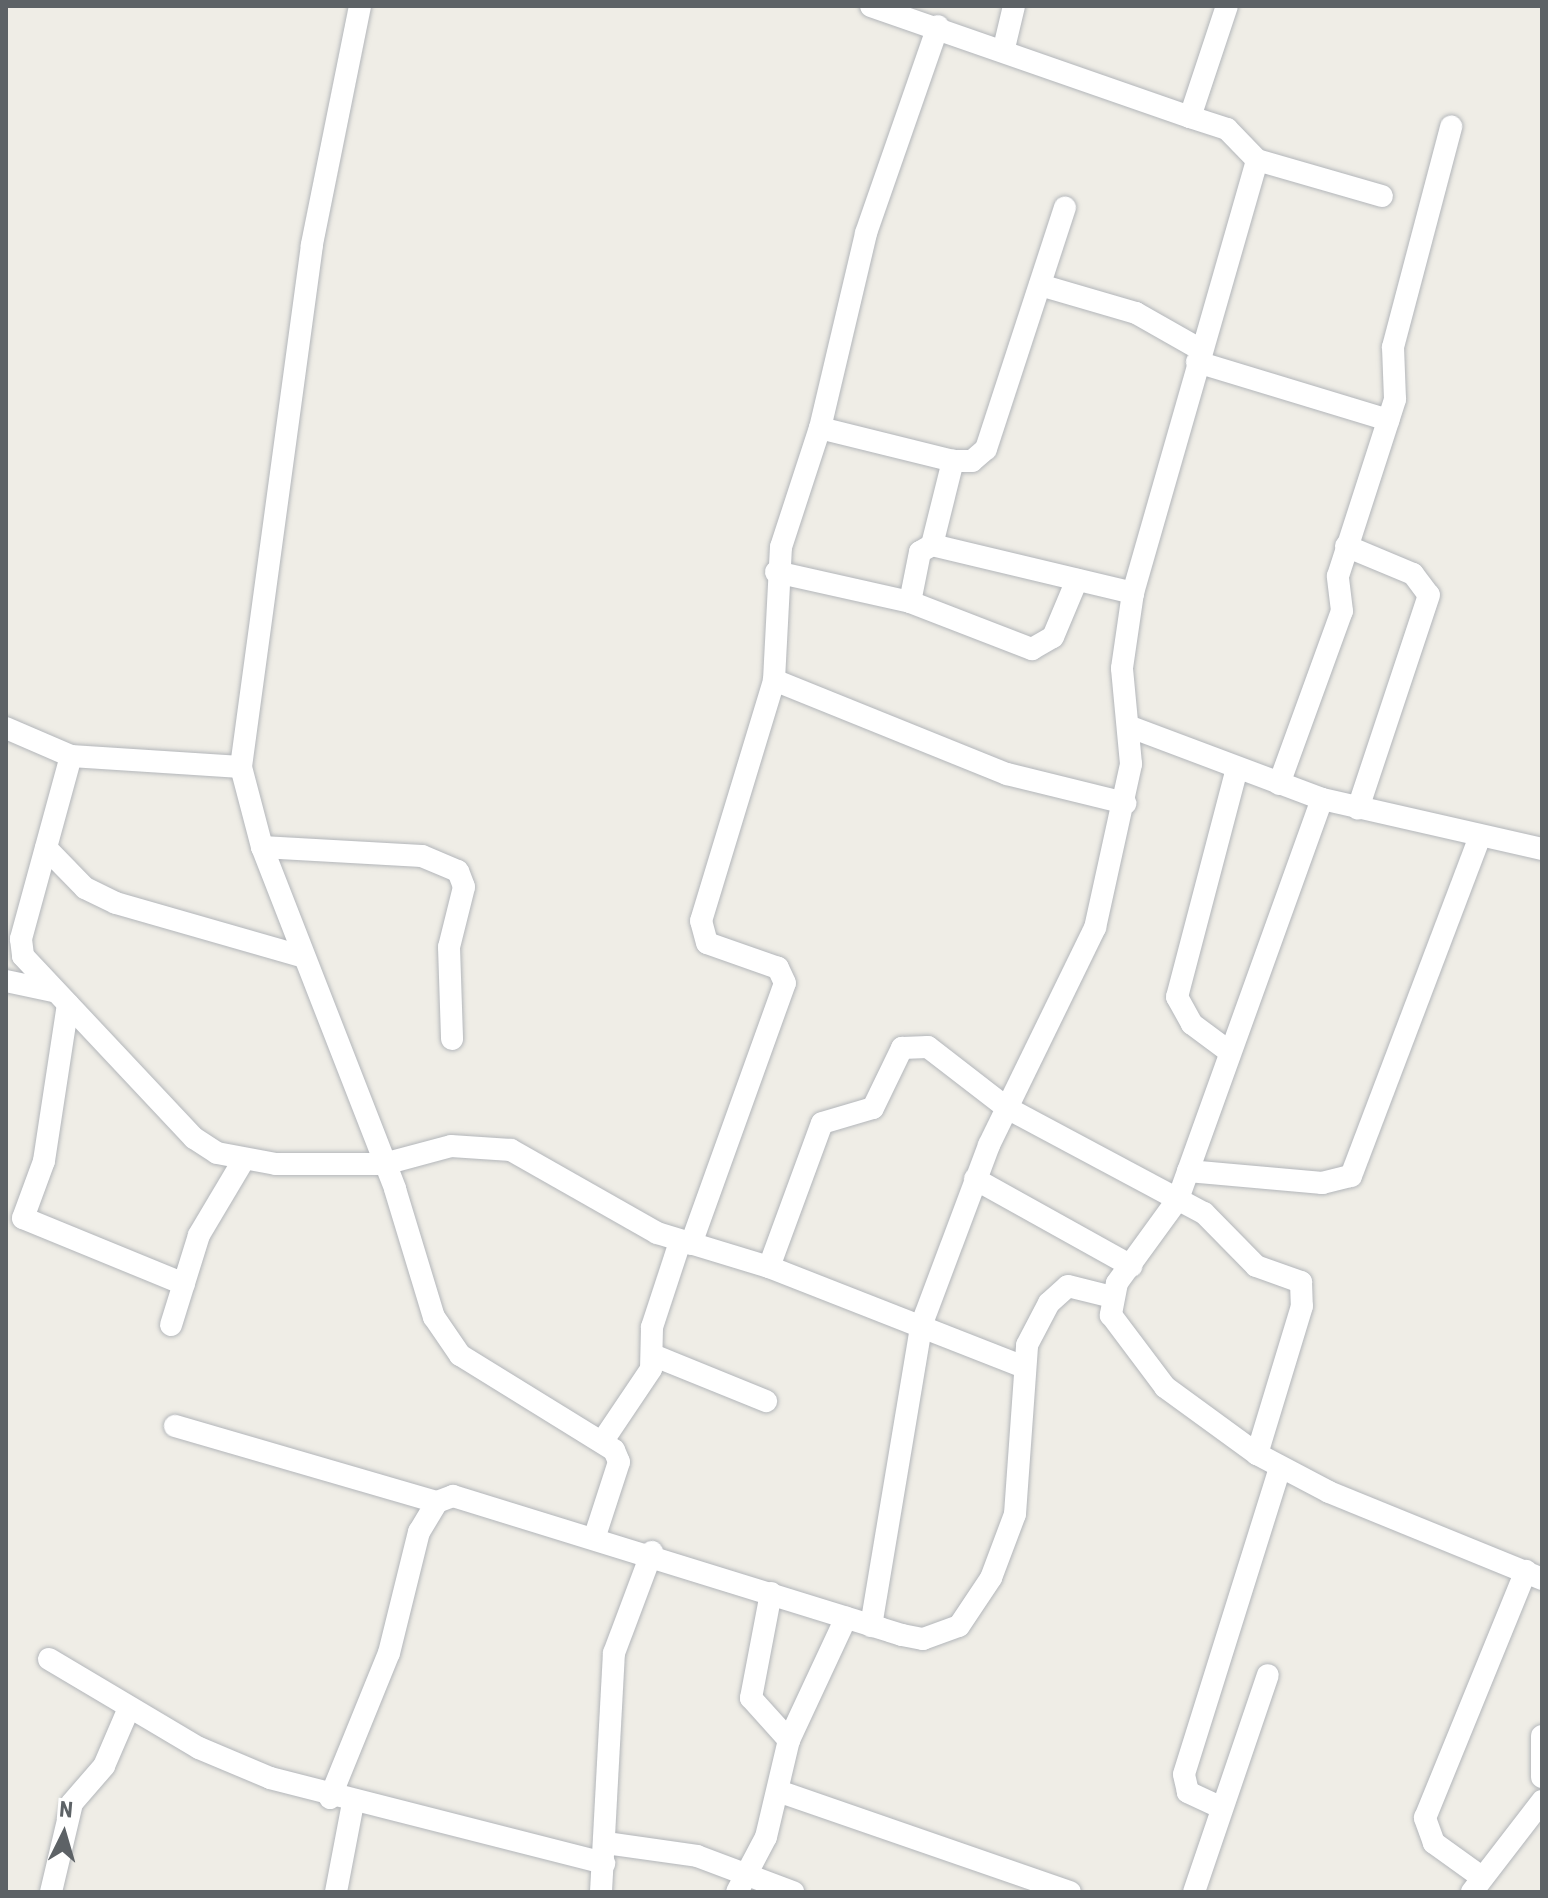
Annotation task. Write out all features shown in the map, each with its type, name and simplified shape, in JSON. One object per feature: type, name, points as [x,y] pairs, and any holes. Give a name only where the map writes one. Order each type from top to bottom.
[{"type":"street","points":[[360,6],[312,245],[241,767],[262,847],[301,956],[384,1164],[444,1339],[479,1369],[604,1439],[619,1462],[595,1536]]},
{"type":"street","points":[[871,6],[1004,48],[1227,129],[1257,160],[1382,196]]},
{"type":"street","points":[[1004,48],[1014,6]]},
{"type":"street","points":[[1190,117],[1227,6]]},
{"type":"street","points":[[604,1439],[644,1384],[655,1356],[652,1327],[785,983],[778,968],[700,935],[774,680],[776,572],[820,428],[866,233],[938,26]]},
{"type":"street","points":[[1279,784],[1342,611],[1338,576],[1397,386],[1393,347],[1451,127]]},
{"type":"street","points":[[871,1626],[921,1326],[975,1179],[1095,928],[1125,803],[1128,726],[1122,668],[1133,593],[1257,160]]},
{"type":"street","points":[[820,428],[953,461],[972,461],[986,449],[1065,208]]},
{"type":"street","points":[[1040,285],[1136,313],[1199,356],[1388,420]]},
{"type":"street","points":[[932,545],[953,461]]},
{"type":"street","points":[[910,602],[920,552],[932,545],[1133,593]]},
{"type":"street","points":[[1346,546],[1413,574],[1429,595],[1358,809]]},
{"type":"street","points":[[776,572],[910,602],[1032,649],[1053,637],[1077,580]]},
{"type":"street","points":[[774,680],[1007,774],[1125,803]]},
{"type":"street","points":[[1128,726],[1236,772],[1322,799],[1542,849]]},
{"type":"street","points":[[6,728],[71,756],[241,767]]},
{"type":"street","points":[[71,756],[21,939],[23,956],[194,1138],[243,1161],[384,1164],[451,1146],[511,1150],[686,1243],[769,1267],[1021,1366]]},
{"type":"street","points":[[1227,1050],[1192,1024],[1177,997],[1236,772]]},
{"type":"street","points":[[1322,799],[1227,1050],[1178,1199],[1112,1297],[1111,1315],[1137,1359],[1257,1454],[1280,1468],[1534,1575],[1425,1818],[1434,1843],[1476,1884],[1531,1824],[1542,1801]]},
{"type":"street","points":[[1188,1171],[1322,1183],[1351,1176],[1480,836]]},
{"type":"street","points":[[262,847],[422,856],[458,871],[464,887],[449,947],[452,1039]]},
{"type":"street","points":[[46,848],[85,888],[116,903],[301,956]]},
{"type":"street","points":[[6,981],[61,998]]},
{"type":"street","points":[[61,998],[44,1161],[23,1218],[184,1284]]},
{"type":"street","points":[[769,1267],[822,1123],[873,1108],[902,1048],[928,1047],[1007,1108],[1217,1221],[1244,1258],[1301,1282],[1302,1306],[1257,1454]]},
{"type":"street","points":[[171,1325],[199,1235],[243,1161]]},
{"type":"street","points":[[975,1179],[1131,1266]]},
{"type":"street","points":[[175,1426],[437,1502],[453,1496],[652,1552],[846,1618],[923,1639],[943,1636],[977,1605],[1015,1514],[1021,1366],[1058,1293],[1083,1285],[1112,1297]]},
{"type":"street","points":[[655,1356],[766,1401]]},
{"type":"street","points":[[1222,1808],[1188,1792],[1184,1774],[1280,1468]]},
{"type":"street","points":[[330,1798],[389,1653],[419,1532],[437,1502]]},
{"type":"street","points":[[601,1892],[614,1653],[652,1552]]},
{"type":"street","points":[[771,1593],[751,1698],[789,1740]]},
{"type":"street","points":[[741,1884],[778,1791],[789,1740],[846,1618]]},
{"type":"street","points":[[49,1659],[199,1748],[330,1798],[605,1853],[676,1851],[741,1884],[793,1892]]},
{"type":"street","points":[[1194,1892],[1268,1675]]},
{"type":"street","points":[[51,1892],[72,1803],[104,1766],[129,1708]]},
{"type":"street","points":[[1542,1736],[1542,1777]]},
{"type":"street","points":[[778,1791],[1070,1892]]},
{"type":"street","points":[[336,1892],[353,1803]]}]
